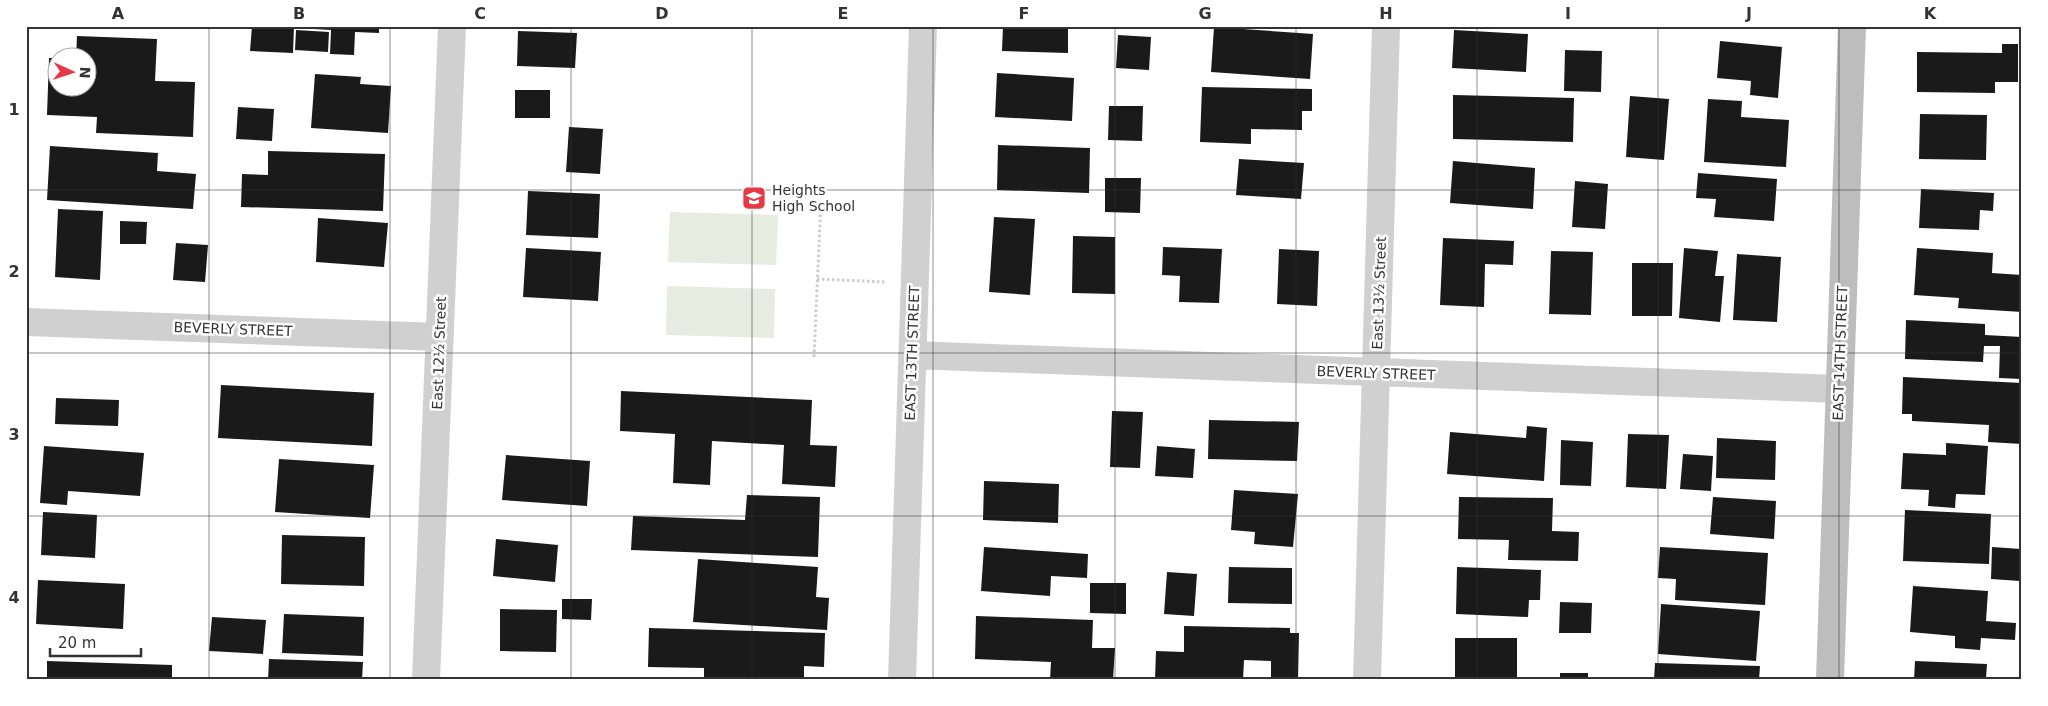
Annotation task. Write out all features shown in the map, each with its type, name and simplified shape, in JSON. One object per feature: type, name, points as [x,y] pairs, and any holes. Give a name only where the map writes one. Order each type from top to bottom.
[{"type":"street","name":"East 12½ Street","points":[[426,680],[452,26]]},
{"type":"street","name":"EAST 13TH STREET","points":[[902,680],[923,26]]},
{"type":"street","name":"East 13½ Street","points":[[1367,680],[1386,26]]},
{"type":"street","name":"EAST 14TH STREET","points":[[1830,680],[1852,26]]},
{"type":"street","name":"BEVERLY STREET","points":[[26,322],[439,337]]},
{"type":"street","name":"BEVERLY STREET","points":[[912,355],[1839,388]]},
{"type":"path","points":[[814,357],[821,201]]},
{"type":"path","points":[[817,279],[915,283]]},
{"type":"shaded area","points":[[670,212],[778,215],[776,265],[668,262]]},
{"type":"shaded area","points":[[667,286],[775,289],[774,338],[666,335]]},
{"type":"building","points":[[252,26],[294,26],[293,53],[250,51]]},
{"type":"building","points":[[296,26],[379,26],[379,33],[355,32],[354,55],[330,54],[331,30],[296,28]]},
{"type":"building","points":[[1003,26],[1068,26],[1068,53],[1002,51]]},
{"type":"building","points":[[1214,27],[1313,34],[1310,79],[1211,72]]},
{"type":"building","points":[[296,30],[329,32],[328,52],[295,50]]},
{"type":"building","points":[[1454,30],[1528,34],[1526,72],[1452,68]]},
{"type":"building","points":[[518,31],[577,33],[575,68],[517,66]]},
{"type":"building","points":[[1118,35],[1151,37],[1149,70],[1116,68]]},
{"type":"building","points":[[77,36],[157,39],[155,81],[195,82],[193,137],[96,133],[97,117],[47,115],[48,86],[48,98],[98,98],[98,48],[76,48]]},
{"type":"building","points":[[1720,41],[1782,47],[1778,98],[1750,95],[1751,81],[1717,78]]},
{"type":"building","points":[[2002,44],[2018,44],[2018,82],[1995,82],[1995,93],[1917,92],[1917,52],[2002,53]]},
{"type":"building","points":[[1565,50],[1602,51],[1601,92],[1564,91]]},
{"type":"building","points":[[997,73],[1074,78],[1072,121],[995,117]]},
{"type":"building","points":[[315,74],[361,77],[360,84],[391,86],[388,133],[311,128]]},
{"type":"building","points":[[1202,87],[1312,89],[1312,111],[1302,111],[1302,130],[1251,129],[1251,144],[1200,142]]},
{"type":"building","points":[[515,90],[550,90],[550,118],[515,118]]},
{"type":"building","points":[[1453,95],[1574,98],[1573,142],[1453,139]]},
{"type":"building","points":[[1630,96],[1669,99],[1664,160],[1626,157]]},
{"type":"building","points":[[1708,99],[1742,101],[1741,117],[1789,120],[1786,167],[1704,162]]},
{"type":"building","points":[[1109,106],[1143,106],[1142,141],[1108,140]]},
{"type":"building","points":[[238,107],[274,109],[272,141],[236,139]]},
{"type":"building","points":[[1920,114],[1987,115],[1986,160],[1919,159]]},
{"type":"building","points":[[569,127],[603,129],[600,174],[566,172]]},
{"type":"building","points":[[998,145],[1090,148],[1089,193],[997,190]]},
{"type":"building","points":[[50,146],[158,153],[157,171],[196,174],[193,209],[47,200]]},
{"type":"building","points":[[268,151],[385,154],[383,211],[241,207],[242,174],[268,175]]},
{"type":"building","points":[[1239,159],[1304,163],[1301,199],[1236,195]]},
{"type":"building","points":[[1453,161],[1535,168],[1533,209],[1450,203]]},
{"type":"building","points":[[1698,173],[1777,179],[1774,221],[1714,217],[1716,199],[1696,198]]},
{"type":"building","points":[[1105,178],[1141,178],[1140,213],[1105,212]]},
{"type":"building","points":[[1575,181],[1608,184],[1605,229],[1572,227]]},
{"type":"building","points":[[1921,189],[1994,193],[1993,211],[1980,210],[1979,230],[1919,228]]},
{"type":"building","points":[[528,191],[600,194],[598,238],[526,235]]},
{"type":"building","points":[[58,209],[103,211],[100,280],[55,277]]},
{"type":"building","points":[[994,217],[1035,219],[1030,295],[989,292]]},
{"type":"building","points":[[318,218],[388,223],[384,267],[316,262]]},
{"type":"building","points":[[120,221],[147,222],[146,244],[120,244]]},
{"type":"building","points":[[1073,236],[1115,237],[1115,294],[1072,293]]},
{"type":"building","points":[[1443,238],[1514,241],[1513,265],[1485,264],[1484,307],[1440,305]]},
{"type":"building","points":[[176,243],[208,245],[205,282],[173,280]]},
{"type":"building","points":[[1163,247],[1222,249],[1219,303],[1179,302],[1180,276],[1162,275]]},
{"type":"building","points":[[526,248],[601,252],[598,301],[523,297]]},
{"type":"building","points":[[1684,248],[1718,251],[1715,276],[1724,276],[1720,322],[1679,318]]},
{"type":"building","points":[[1917,248],[1993,253],[1992,273],[2022,275],[2022,312],[1958,308],[1959,298],[1914,295]]},
{"type":"building","points":[[1279,249],[1319,251],[1317,306],[1277,304]]},
{"type":"building","points":[[1551,251],[1593,252],[1591,315],[1549,314]]},
{"type":"building","points":[[1737,254],[1781,257],[1777,322],[1733,320]]},
{"type":"building","points":[[1632,263],[1673,263],[1672,316],[1632,316]]},
{"type":"building","points":[[1906,320],[1985,324],[1985,335],[2022,337],[2022,379],[1999,378],[2000,346],[1984,346],[1983,362],[1905,359]]},
{"type":"building","points":[[1903,377],[2022,383],[2022,444],[1988,442],[1989,425],[1912,421],[1912,414],[1902,414]]},
{"type":"building","points":[[221,385],[374,393],[372,446],[218,438]]},
{"type":"building","points":[[621,391],[812,400],[810,445],[837,446],[835,487],[782,484],[784,445],[712,441],[710,485],[673,483],[675,434],[620,431]]},
{"type":"building","points":[[56,398],[119,400],[118,426],[55,424]]},
{"type":"building","points":[[1112,411],[1143,412],[1140,468],[1110,467]]},
{"type":"building","points":[[1209,420],[1299,422],[1297,461],[1208,459]]},
{"type":"building","points":[[1527,426],[1547,428],[1544,481],[1447,474],[1450,432],[1526,438]]},
{"type":"building","points":[[1628,434],[1669,435],[1666,489],[1626,487]]},
{"type":"building","points":[[1717,438],[1776,441],[1775,480],[1716,478]]},
{"type":"building","points":[[1561,440],[1593,442],[1591,486],[1560,485]]},
{"type":"building","points":[[1946,443],[1988,446],[1985,495],[1956,494],[1955,508],[1928,506],[1929,490],[1901,489],[1903,453],[1946,455]]},
{"type":"building","points":[[44,446],[144,453],[140,496],[68,491],[67,505],[40,503]]},
{"type":"building","points":[[1157,446],[1195,449],[1193,478],[1155,476]]},
{"type":"building","points":[[1683,454],[1713,456],[1711,491],[1680,489]]},
{"type":"building","points":[[506,455],[590,461],[587,506],[502,500]]},
{"type":"building","points":[[279,459],[374,465],[370,518],[275,512]]},
{"type":"building","points":[[984,481],[1059,484],[1058,523],[983,520]]},
{"type":"building","points":[[1234,490],[1298,494],[1293,547],[1254,544],[1255,532],[1231,530]]},
{"type":"building","points":[[747,495],[820,497],[818,557],[631,550],[633,516],[745,520]]},
{"type":"building","points":[[1459,497],[1553,498],[1552,531],[1579,532],[1578,561],[1508,560],[1509,540],[1458,539]]},
{"type":"building","points":[[1713,497],[1776,501],[1774,539],[1710,534]]},
{"type":"building","points":[[1905,510],[1991,514],[1989,564],[1903,561]]},
{"type":"building","points":[[43,512],[97,515],[95,558],[41,555]]},
{"type":"building","points":[[282,535],[365,537],[364,586],[281,584]]},
{"type":"building","points":[[496,539],[558,545],[555,582],[493,576]]},
{"type":"building","points":[[984,547],[1088,554],[1087,578],[1051,576],[1050,596],[981,591]]},
{"type":"building","points":[[1660,547],[1768,553],[1765,605],[1675,600],[1676,579],[1658,578]]},
{"type":"building","points":[[1992,547],[2021,549],[2020,581],[1991,579]]},
{"type":"building","points":[[698,559],[818,567],[816,597],[829,598],[827,630],[693,622]]},
{"type":"building","points":[[1229,567],[1292,568],[1292,604],[1228,603]]},
{"type":"building","points":[[1457,567],[1541,570],[1540,600],[1529,600],[1528,617],[1456,614]]},
{"type":"building","points":[[1167,572],[1197,574],[1194,616],[1164,614]]},
{"type":"building","points":[[38,580],[125,584],[123,629],[36,624]]},
{"type":"building","points":[[1090,583],[1126,583],[1126,614],[1090,613]]},
{"type":"building","points":[[1913,586],[1988,591],[1986,621],[2016,623],[2015,640],[1981,638],[1980,650],[1955,648],[1955,636],[1910,632]]},
{"type":"building","points":[[562,599],[592,599],[591,620],[562,619]]},
{"type":"building","points":[[1560,602],[1592,603],[1591,633],[1559,633]]},
{"type":"building","points":[[1661,604],[1760,611],[1756,661],[1658,654]]},
{"type":"building","points":[[500,609],[557,610],[556,652],[500,651]]},
{"type":"building","points":[[284,614],[364,617],[363,656],[282,653]]},
{"type":"building","points":[[976,616],[1093,620],[1092,648],[1115,648],[1113,680],[1050,680],[1051,662],[975,659]]},
{"type":"building","points":[[212,617],[266,620],[263,654],[209,651]]},
{"type":"building","points":[[1184,626],[1290,628],[1290,633],[1299,633],[1298,680],[1271,680],[1271,661],[1244,660],[1243,680],[1155,680],[1156,651],[1184,652]]},
{"type":"building","points":[[649,628],[825,633],[824,667],[804,666],[804,680],[704,680],[704,668],[648,667]]},
{"type":"building","points":[[1455,638],[1517,638],[1517,678],[1455,678]]},
{"type":"building","points":[[269,659],[363,662],[362,680],[268,680]]},
{"type":"building","points":[[47,661],[172,665],[172,680],[47,680]]},
{"type":"building","points":[[1915,661],[1987,664],[1986,678],[1995,678],[1995,680],[1914,680]]},
{"type":"building","points":[[1655,663],[1760,666],[1759,680],[1654,680]]},
{"type":"building","points":[[1560,673],[1588,673],[1588,680],[1560,680]]},
{"type":"building","points":[[498,677],[559,678],[559,680],[498,680]]},
{"type":"place","name":"Heights High School","points":[[754,198]]}]
